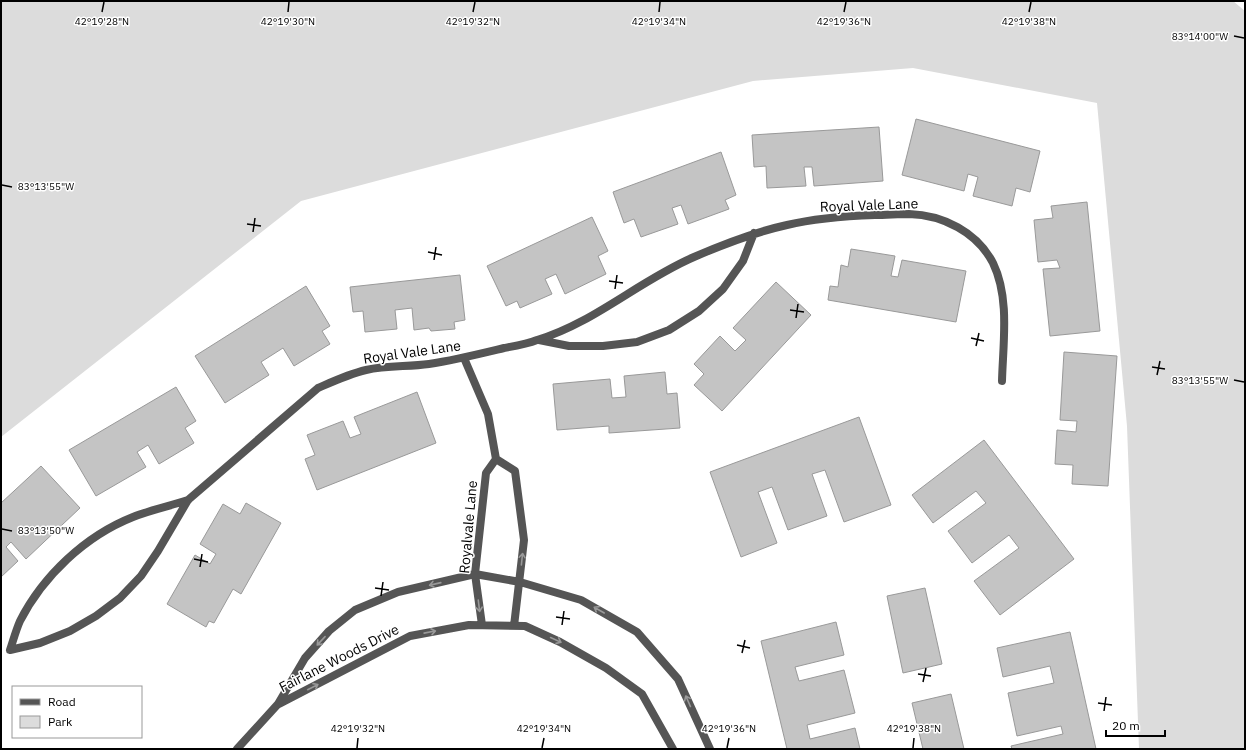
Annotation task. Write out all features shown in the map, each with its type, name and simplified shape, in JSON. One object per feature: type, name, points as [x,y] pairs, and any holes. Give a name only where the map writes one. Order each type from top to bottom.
[{"type":"street","name":"Royal Vale Lane","points":[[188,500],[132,517],[105,531],[81,547],[56,569],[35,596],[20,622],[10,650],[40,643],[70,631],[96,616],[120,598],[141,576],[158,551],[188,500],[318,388],[339,378],[366,370],[382,367],[427,364],[464,358],[538,340],[570,327],[659,275],[694,257],[754,233],[788,224],[839,216],[910,214],[932,217],[957,227],[970,235],[987,253],[999,280],[1004,316],[1002,381]]},
{"type":"street","name":"Royal Vale Lane","points":[[538,340],[569,346],[603,346],[637,342],[669,330],[699,311],[723,289],[743,261],[754,233]]},
{"type":"street","points":[[464,358],[488,414],[496,459],[515,472],[524,540],[514,626]]},
{"type":"street","name":"Royalvale Lane","points":[[482,625],[475,574],[486,473],[496,459]]},
{"type":"street","name":"Fairlane Woods Drive","points":[[237,749],[278,704],[304,658],[330,631],[355,610],[398,592],[475,574],[520,582],[582,600],[637,632],[678,679],[710,749]]},
{"type":"street","name":"Fairlane Woods Drive","points":[[278,704],[410,636],[469,625],[525,626],[560,642],[606,668],[642,694],[673,749]]},
{"type":"green space","points":[[1,1],[1233,1],[1245,11],[1245,749],[1139,749],[1127,426],[1097,103],[913,68],[753,81],[301,201],[1,437]]},
{"type":"building","points":[[916,119],[1040,151],[1030,192],[1016,188],[1012,206],[973,196],[978,177],[968,174],[964,191],[902,175]]},
{"type":"building","points":[[879,127],[883,181],[814,186],[812,167],[804,167],[806,186],[767,188],[766,166],[754,167],[752,135]]},
{"type":"building","points":[[721,152],[736,195],[725,200],[729,209],[688,224],[681,205],[672,208],[678,224],[641,237],[634,219],[624,223],[613,192]]},
{"type":"building","points":[[1087,202],[1100,331],[1050,336],[1043,269],[1060,268],[1057,260],[1038,262],[1034,220],[1053,218],[1051,206]]},
{"type":"building","points":[[592,217],[608,251],[598,256],[606,274],[565,294],[556,274],[545,279],[552,294],[520,308],[517,301],[506,306],[487,266]]},
{"type":"building","points":[[851,249],[895,256],[891,276],[898,277],[902,260],[966,271],[956,322],[828,300],[830,286],[838,287],[841,265],[848,267]]},
{"type":"building","points":[[460,275],[465,320],[454,322],[455,329],[431,331],[429,328],[414,330],[412,308],[395,310],[397,329],[365,332],[363,311],[353,312],[350,287]]},
{"type":"building","points":[[776,282],[811,315],[722,411],[694,385],[704,374],[694,364],[720,336],[735,351],[746,340],[733,328]]},
{"type":"building","points":[[306,286],[330,326],[322,331],[330,344],[294,366],[283,348],[261,362],[269,375],[225,403],[195,356]]},
{"type":"building","points":[[1064,352],[1117,356],[1108,486],[1072,484],[1073,465],[1055,464],[1057,430],[1076,432],[1077,421],[1060,420]]},
{"type":"building","points":[[665,372],[667,394],[677,393],[680,428],[609,433],[609,426],[557,430],[553,384],[610,379],[612,398],[626,397],[624,376]]},
{"type":"building","points":[[176,387],[196,421],[185,428],[194,443],[159,464],[148,445],[137,452],[146,467],[96,496],[69,450]]},
{"type":"building","points":[[417,392],[436,443],[317,490],[305,459],[315,455],[307,435],[343,421],[350,438],[361,434],[354,417]]},
{"type":"building","points":[[859,417],[891,505],[844,522],[825,470],[812,474],[827,516],[788,530],[772,487],[758,492],[777,543],[741,557],[710,472]]},
{"type":"building","points":[[984,440],[1074,559],[1000,615],[974,581],[1019,548],[1009,535],[972,563],[948,531],[986,503],[976,491],[933,523],[912,495]]},
{"type":"building","points":[[41,466],[80,508],[26,559],[11,542],[6,547],[18,561],[1,577],[1,503]]},
{"type":"building","points":[[246,503],[281,523],[241,594],[233,589],[214,623],[209,621],[206,627],[167,604],[195,555],[210,564],[216,554],[200,544],[223,504],[240,514]]},
{"type":"building","points":[[925,588],[942,664],[903,673],[887,596]]},
{"type":"building","points":[[836,622],[844,655],[795,667],[799,681],[844,670],[855,713],[807,725],[810,739],[855,728],[860,749],[787,749],[761,641]]},
{"type":"building","points":[[1070,632],[1096,749],[1012,749],[1011,746],[1063,734],[1061,726],[1017,736],[1008,693],[1054,683],[1050,666],[1003,677],[997,648]]},
{"type":"building","points":[[951,694],[964,749],[923,749],[912,703]]}]
